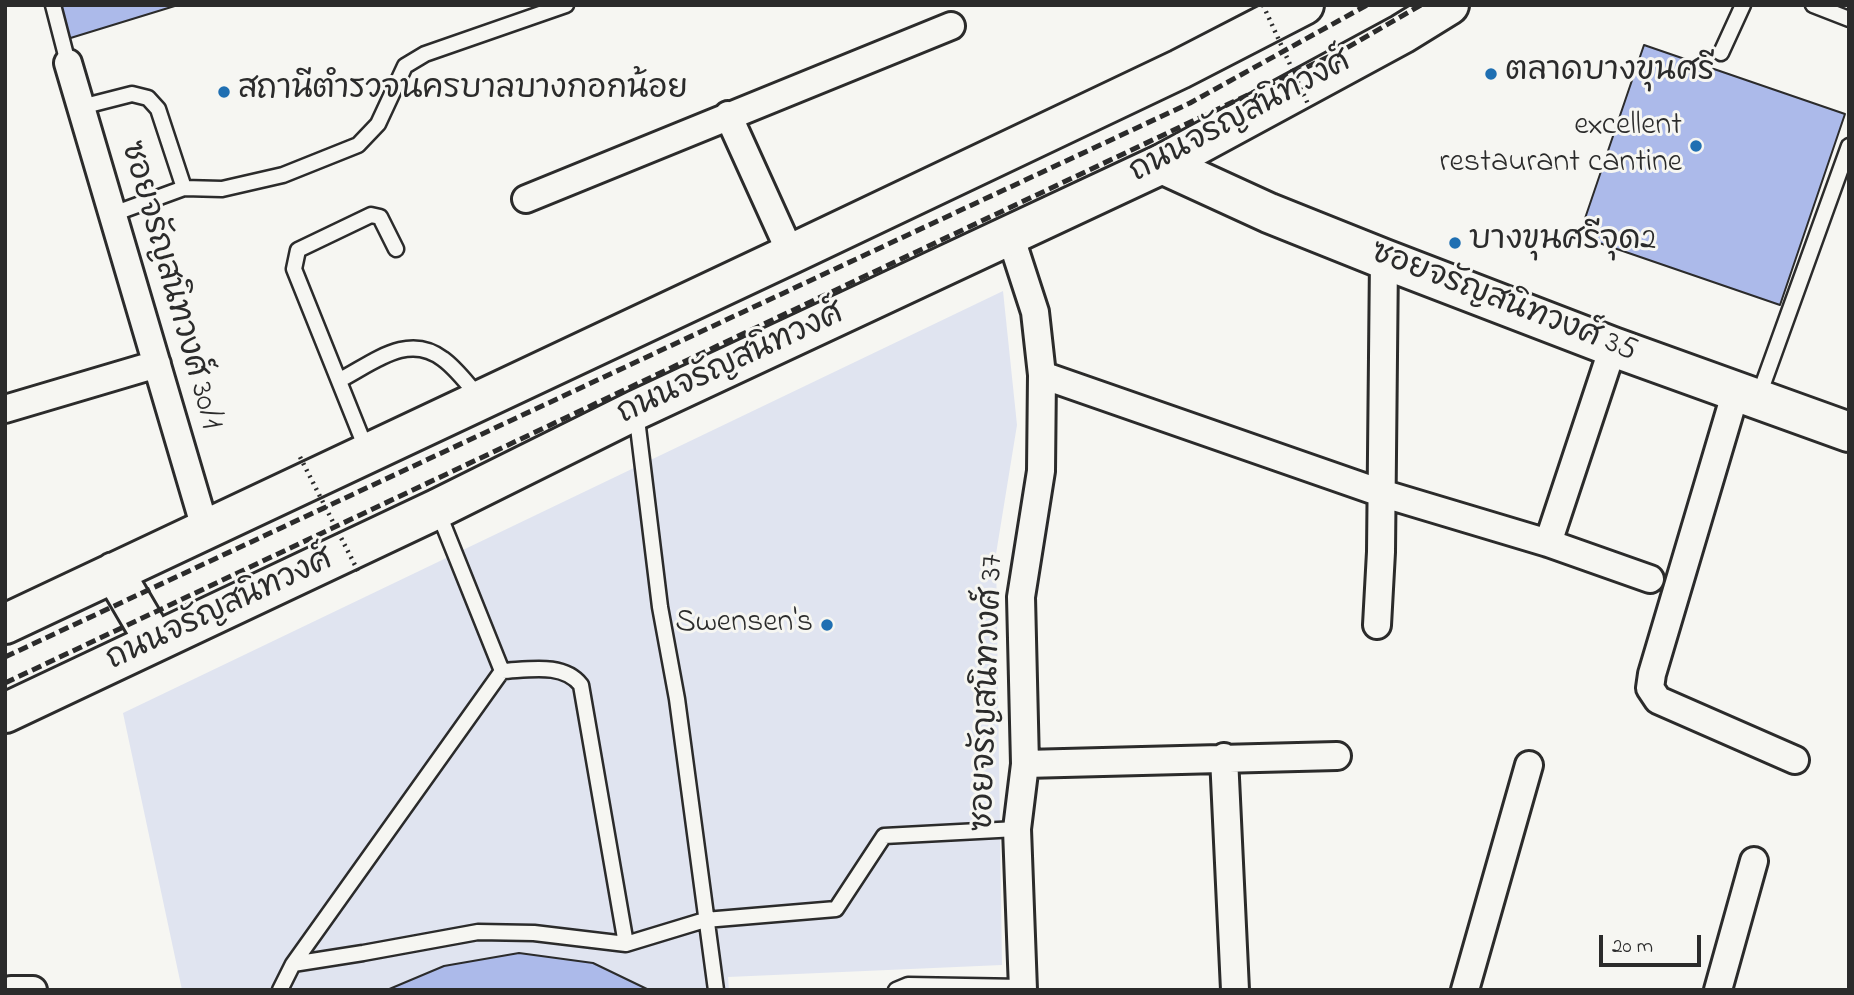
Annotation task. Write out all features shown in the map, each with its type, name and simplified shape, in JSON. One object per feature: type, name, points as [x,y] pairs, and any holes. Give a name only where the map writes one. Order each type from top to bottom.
[{"type":"main road","points":[[5,624],[1180,69],[1304,5]]},
{"type":"main road","name":"ถนนจรัญสนิทวงศ์","points":[[5,713],[436,509],[635,410],[1161,164],[1402,34],[1449,5]]},
{"type":"main road","name":"ซอยจรัญสนิทวงศ์ 35","points":[[1161,164],[1269,213],[1384,259],[1613,347],[1849,432]]},
{"type":"main road","points":[[114,572],[155,642]]},
{"type":"street","points":[[526,199],[951,26]]},
{"type":"street","name":"ซอยจรัญสนิทวงศ์ 30/1","points":[[68,63],[205,528]]},
{"type":"street","points":[[728,115],[791,254]]},
{"type":"street","name":"ซอยจรัญสนิทวงศ์ 37","points":[[1010,235],[1035,312],[1042,375],[1041,471],[1021,597],[1026,764],[1017,829],[1023,988]]},
{"type":"street","points":[[1377,625],[1384,259]]},
{"type":"street","points":[[1548,543],[1613,347]]},
{"type":"street","points":[[5,409],[157,364]]},
{"type":"street","points":[[1042,375],[1381,493],[1548,543],[1650,579]]},
{"type":"street","points":[[1746,395],[1652,674],[1650,688],[1658,700],[1795,760]]},
{"type":"street","points":[[1026,764],[1337,756]]},
{"type":"street","points":[[1224,757],[1236,990]]},
{"type":"street","points":[[1465,990],[1529,765]]},
{"type":"street","points":[[1718,990],[1754,861]]},
{"type":"street","points":[[11,990],[33,990]]},
{"type":"lane","points":[[53,5],[68,63]]},
{"type":"lane","points":[[113,214],[184,188],[222,188],[283,175],[358,145],[377,124],[405,66],[425,54],[566,5]]},
{"type":"lane","points":[[1721,53],[1743,5]]},
{"type":"lane","points":[[1813,5],[1849,19]]},
{"type":"lane","points":[[81,107],[132,94],[148,97],[158,109],[184,188]]},
{"type":"lane","points":[[1746,395],[1849,146]]},
{"type":"lane","points":[[368,452],[294,269],[298,250],[371,215],[380,217],[397,248]]},
{"type":"lane","points":[[340,380],[404,347],[427,348],[445,360],[481,399]]},
{"type":"lane","points":[[635,410],[660,607],[678,712],[716,990]]},
{"type":"lane","points":[[436,509],[502,671]]},
{"type":"lane","points":[[502,671],[551,669],[569,676],[581,685],[626,944]]},
{"type":"lane","points":[[280,990],[293,964],[502,671]]},
{"type":"lane","points":[[293,964],[478,932],[534,933],[626,944],[705,920],[836,909],[884,836],[1017,829]]},
{"type":"lane","points":[[896,990],[908,985],[1023,988]]},
{"type":"path","points":[[1263,5],[1308,104]]},
{"type":"path","points":[[300,457],[360,575]]},
{"type":"shaded area","points":[[1003,291],[1017,425],[996,554],[1002,965],[728,977],[729,990],[182,990],[123,713]]},
{"type":"building","points":[[53,5],[178,5],[64,40]]},
{"type":"building","points":[[1644,45],[1845,114],[1780,305],[1579,236]]},
{"type":"building","points":[[519,953],[593,963],[649,990],[387,990],[444,966]]},
{"type":"railway","points":[[5,657],[1190,103],[1367,5]]},
{"type":"railway","points":[[5,683],[1345,49],[1421,5]]},
{"type":"place","name":"ตลาดบางขุนศรี","points":[[1491,74]]},
{"type":"place","name":"สถานีตำรวจนครบาลบางกอกน้อย","points":[[224,92]]},
{"type":"place","name":"excellent restaurant cantine","points":[[1696,146]]},
{"type":"place","name":"บางขุนศรีจุด2","points":[[1455,243]]},
{"type":"place","name":"Swensen's","points":[[827,625]]}]
